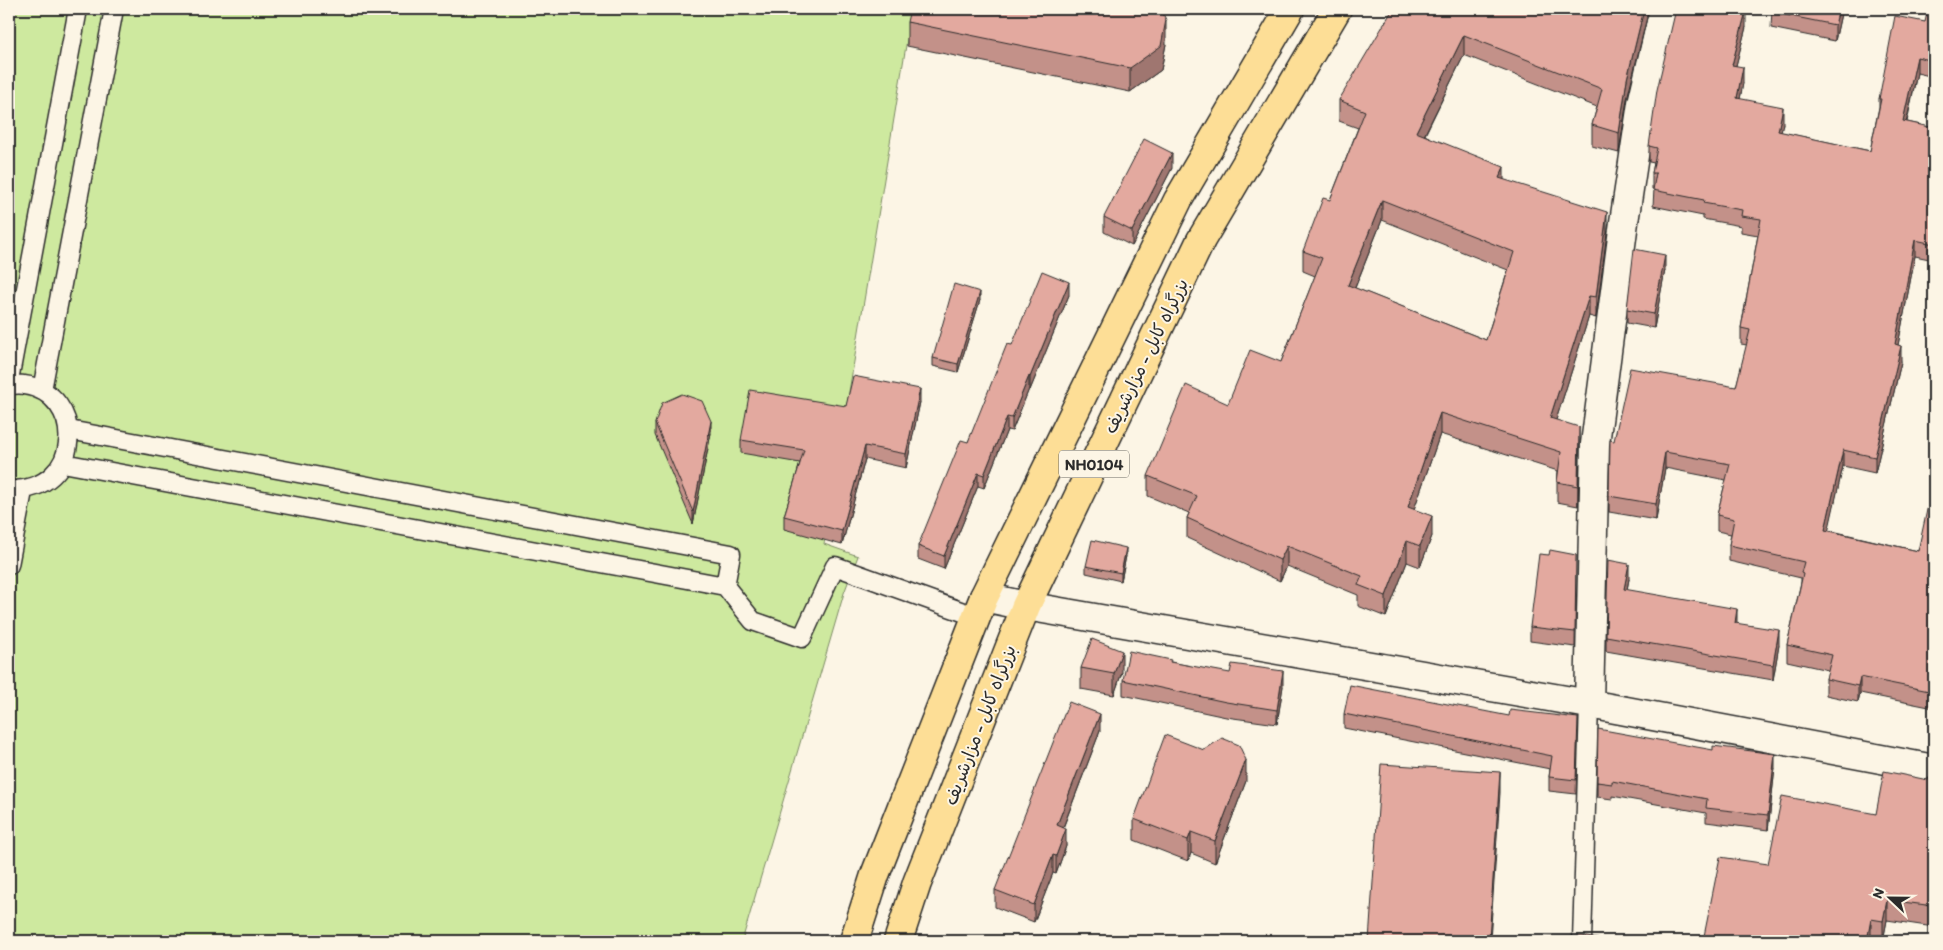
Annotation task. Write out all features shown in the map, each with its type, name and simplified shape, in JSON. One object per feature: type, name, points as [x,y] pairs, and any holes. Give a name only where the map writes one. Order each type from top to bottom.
[{"type":"highway","name":"NH0104","points":[[854,941],[875,875],[980,607],[1178,200],[1290,9]]},
{"type":"highway","name":"بزرگراه کابل - مزارشریف","points":[[898,941],[917,883],[1026,606],[1201,240],[1337,9]]},
{"type":"street","points":[[1589,704],[1595,444],[1624,222],[1642,103],[1664,9]]},
{"type":"street","points":[[980,607],[1026,606],[1589,704],[1934,769]]},
{"type":"lane","points":[[9,380],[78,9]]},
{"type":"lane","points":[[42,390],[114,9]]},
{"type":"lane","points":[[9,385],[25,385],[42,390],[54,400],[64,414],[69,430],[68,447],[62,463],[52,476],[39,486],[16,490],[9,565]]},
{"type":"lane","points":[[69,430],[731,554],[725,586]]},
{"type":"lane","points":[[62,463],[725,586],[754,621],[802,638],[835,566],[980,607]]},
{"type":"lane","points":[[1582,941],[1589,704]]},
{"type":"green space","points":[[9,9],[912,9],[824,544],[858,556],[844,593],[742,941],[9,941]]},
{"type":"building","points":[[910,9],[1161,9],[1166,20],[1161,46],[1130,68],[907,22]]},
{"type":"building","points":[[1393,9],[1402,12],[1404,9],[1644,9],[1627,79],[1619,133],[1592,125],[1602,89],[1464,35],[1416,132],[1504,167],[1499,178],[1607,212],[1596,297],[1589,296],[1550,418],[1579,427],[1578,486],[1557,482],[1561,452],[1440,413],[1408,507],[1432,516],[1420,546],[1407,541],[1386,596],[1358,585],[1362,576],[1287,546],[1280,560],[1187,518],[1197,496],[1148,476],[1186,385],[1228,404],[1250,350],[1281,362],[1322,258],[1303,251],[1323,198],[1330,200],[1365,111],[1339,100]],"holes":[[[1382,200],[1514,252],[1486,340],[1348,285]]]},
{"type":"building","points":[[1676,9],[1738,9],[1746,11],[1732,65],[1743,67],[1737,98],[1783,107],[1778,131],[1870,151],[1895,16],[1925,22],[1928,9],[1934,9],[1934,61],[1917,57],[1903,121],[1934,128],[1934,244],[1915,240],[1895,344],[1901,346],[1875,457],[1843,450],[1825,530],[1918,551],[1932,487],[1934,488],[1934,692],[1860,677],[1858,686],[1826,679],[1832,655],[1787,645],[1804,562],[1729,545],[1734,519],[1717,515],[1730,464],[1665,452],[1656,504],[1609,496],[1610,440],[1614,441],[1630,368],[1736,387],[1750,330],[1741,328],[1761,219],[1741,216],[1742,210],[1703,203],[1704,200],[1653,190],[1656,173],[1652,173],[1657,148],[1649,146],[1657,90]]},
{"type":"building","points":[[1772,9],[1839,9],[1835,25],[1771,12]]},
{"type":"building","points":[[1144,139],[1172,153],[1132,231],[1104,217]]},
{"type":"building","points":[[1634,249],[1665,255],[1654,314],[1627,309]]},
{"type":"building","points":[[1042,271],[1069,282],[1012,418],[1007,417],[984,475],[978,473],[944,556],[918,546],[961,440],[968,442],[1007,344],[1012,345]]},
{"type":"building","points":[[954,284],[980,292],[958,364],[933,358]]},
{"type":"building","points":[[853,376],[920,389],[906,454],[865,446],[842,531],[784,516],[804,450],[741,440],[750,390],[846,406]]},
{"type":"building","points":[[682,394],[702,401],[711,421],[693,512],[655,423],[662,403]]},
{"type":"building","points":[[1092,540],[1126,548],[1121,573],[1086,566]]},
{"type":"building","points":[[1550,550],[1576,555],[1575,632],[1530,627],[1539,554],[1549,555]]},
{"type":"building","points":[[1608,560],[1629,564],[1624,589],[1737,609],[1735,623],[1779,630],[1773,665],[1606,636]]},
{"type":"building","points":[[1092,639],[1122,651],[1114,674],[1081,668]]},
{"type":"building","points":[[1129,651],[1171,660],[1170,662],[1230,673],[1232,664],[1283,671],[1277,710],[1226,702],[1123,680]]},
{"type":"building","points":[[1350,685],[1509,716],[1510,710],[1578,718],[1576,780],[1549,777],[1552,756],[1344,714]]},
{"type":"building","points":[[1069,702],[1100,714],[1057,825],[1066,829],[1056,856],[1053,855],[1034,905],[995,890]]},
{"type":"building","points":[[1598,729],[1713,750],[1713,746],[1775,754],[1768,815],[1706,808],[1707,799],[1612,781],[1612,784],[1597,782]]},
{"type":"building","points":[[1165,735],[1204,750],[1222,738],[1239,745],[1246,760],[1215,841],[1191,832],[1188,840],[1134,819]]},
{"type":"building","points":[[1381,764],[1500,772],[1489,940],[1582,936],[1607,941],[1369,941]]},
{"type":"building","points":[[1884,771],[1928,780],[1928,778],[1934,779],[1934,906],[1887,900],[1883,921],[1871,919],[1867,941],[1703,941],[1720,857],[1768,864],[1782,796],[1876,814]]}]
